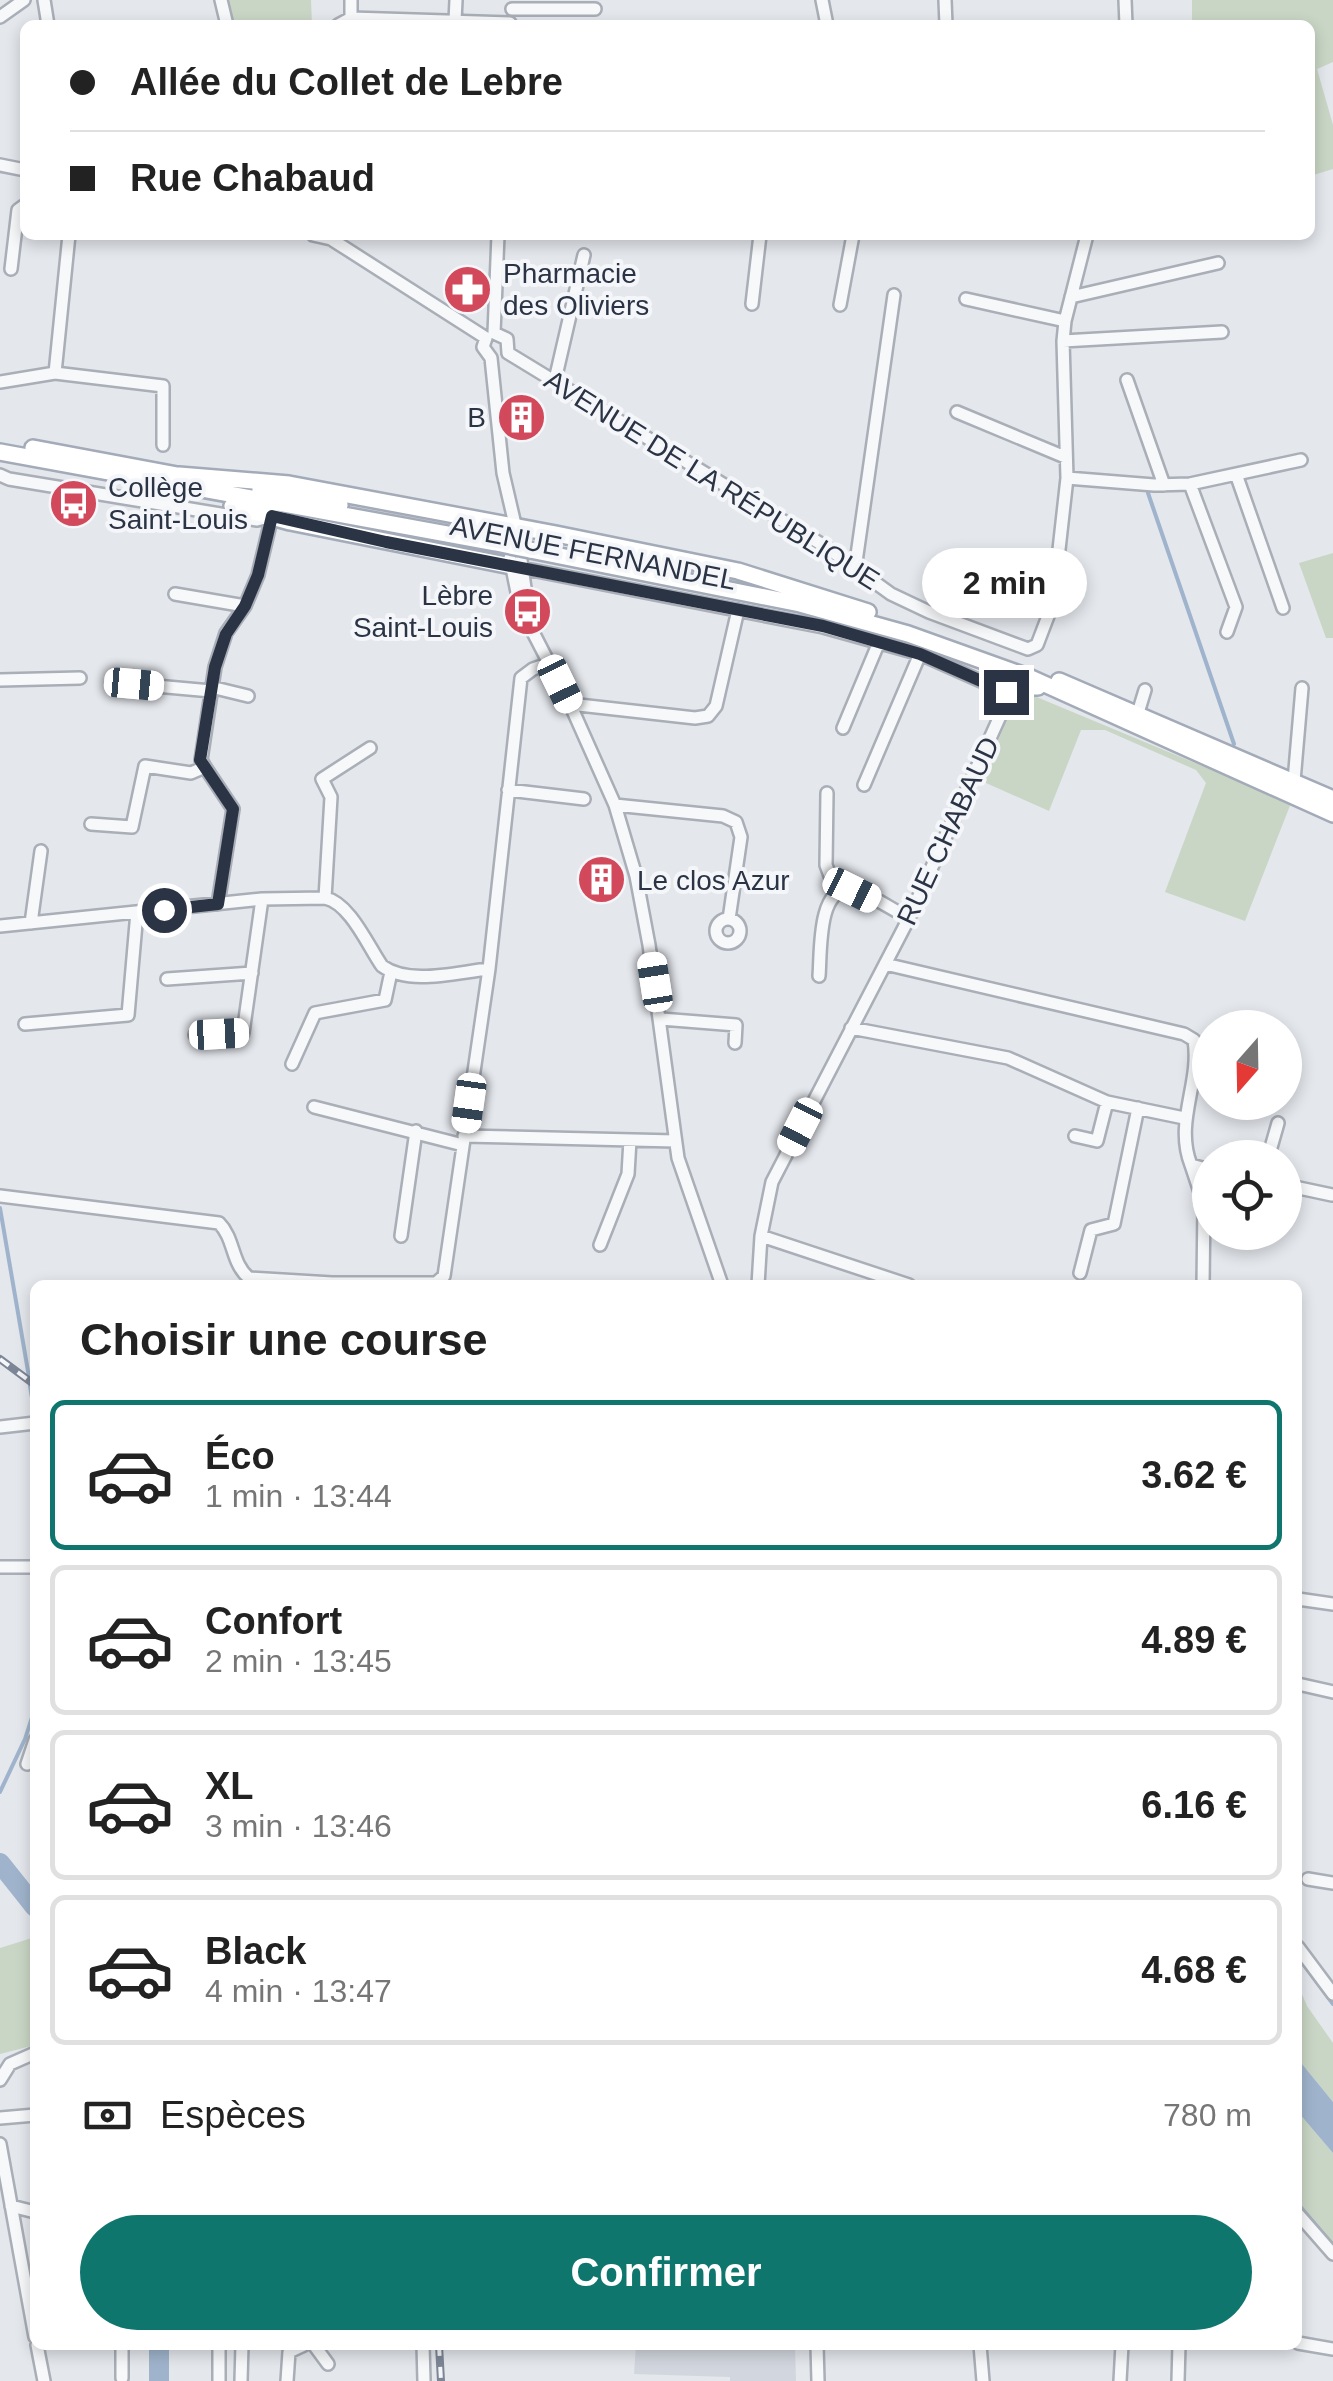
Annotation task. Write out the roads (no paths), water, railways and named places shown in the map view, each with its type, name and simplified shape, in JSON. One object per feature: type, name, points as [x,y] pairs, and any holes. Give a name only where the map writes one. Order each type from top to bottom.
[{"type":"main road","name":"AVENUE FERNANDEL","points":[[0,442],[740,591],[855,618],[970,655],[1056,690],[1333,814]]},
{"type":"main road","name":"AVENUE FERNANDEL","points":[[0,452],[762,586],[896,621],[999,656],[1333,799]]},
{"type":"main road","points":[[115,475],[272,516],[514,545]]},
{"type":"main road","points":[[1010,694],[1024,686],[1056,690]]},
{"type":"street","points":[[0,17],[24,0]]},
{"type":"street","points":[[351,0],[351,18]]},
{"type":"street","points":[[463,20],[594,9]]},
{"type":"street","points":[[347,20],[420,20]]},
{"type":"street","points":[[11,269],[20,209]]},
{"type":"street","points":[[54,373],[68,240]]},
{"type":"street","points":[[498,240],[490,336],[483,347],[491,358],[520,606],[615,805],[636,876],[661,1020],[675,1141],[720,1280]]},
{"type":"street","points":[[752,304],[759,240]]},
{"type":"street","points":[[840,306],[852,240]]},
{"type":"street","points":[[1086,240],[1063,341],[1067,478],[1190,484],[1300,460]]},
{"type":"street","points":[[344,241],[490,336],[508,339],[508,353],[500,359],[491,358]]},
{"type":"street","points":[[555,380],[584,254]]},
{"type":"street","points":[[1071,297],[1218,263]]},
{"type":"street","points":[[855,569],[894,295]]},
{"type":"street","points":[[966,299],[1065,321]]},
{"type":"street","points":[[1063,341],[1222,332]]},
{"type":"street","name":"AVENUE DE LA RÉPUBLIQUE","points":[[508,353],[826,546],[892,594],[1028,648],[1036,645],[1054,603],[1067,478]]},
{"type":"street","points":[[0,382],[54,373],[163,386],[163,445]]},
{"type":"street","points":[[1128,380],[1164,485]]},
{"type":"street","points":[[957,412],[1066,457]]},
{"type":"street","points":[[1236,474],[1283,608]]},
{"type":"street","points":[[0,492],[2,476],[257,520],[272,516],[258,575],[245,606],[226,634],[211,689],[200,760],[233,809],[218,904]]},
{"type":"street","points":[[1190,484],[1236,607],[1227,632]]},
{"type":"street","points":[[514,545],[738,610],[794,620],[920,654],[1010,694]]},
{"type":"street","points":[[175,594],[245,606]]},
{"type":"street","points":[[570,704],[695,718],[708,716],[716,706],[738,610]]},
{"type":"street","points":[[843,728],[880,642]]},
{"type":"street","points":[[864,785],[920,654]]},
{"type":"street","points":[[439,1280],[444,1276],[489,969],[521,678],[550,663]]},
{"type":"street","points":[[0,680],[80,678]]},
{"type":"street","points":[[134,684],[211,689],[248,696]]},
{"type":"street","points":[[1294,781],[1302,688]]},
{"type":"street","points":[[1138,713],[1145,690]]},
{"type":"street","name":"RUE CHABAUD","points":[[758,1280],[761,1236],[772,1182],[909,918],[1010,694]]},
{"type":"street","points":[[325,898],[331,797],[322,779],[370,748]]},
{"type":"street","points":[[91,824],[132,827],[145,766],[191,774],[204,768]]},
{"type":"street","points":[[508,790],[584,799]]},
{"type":"street","points":[[827,793],[826,866],[832,881],[909,918]]},
{"type":"street","points":[[615,805],[724,816],[736,822],[741,837],[729,919]]},
{"type":"street","points":[[31,923],[41,851]]},
{"type":"street","points":[[819,976],[824,915],[829,900],[838,892],[852,890]]},
{"type":"street","points":[[0,926],[262,900],[325,898],[343,908],[382,966],[391,972],[414,976],[489,969]]},
{"type":"street","points":[[196,1035],[243,1033],[262,900]]},
{"type":"street","points":[[24,1024],[128,1015],[137,912]]},
{"type":"street","points":[[885,964],[1184,1034],[1194,1040],[1196,1055],[1184,1118],[1184,1147],[1204,1204],[1203,1280]]},
{"type":"street","points":[[168,979],[252,972]]},
{"type":"street","points":[[292,1064],[315,1013],[385,1000],[391,972]]},
{"type":"street","points":[[661,1020],[736,1024],[735,1043]]},
{"type":"street","points":[[851,1028],[1008,1058],[1107,1102],[1184,1118]]},
{"type":"street","points":[[1075,1136],[1096,1141],[1107,1102]]},
{"type":"street","points":[[314,1106],[463,1140],[675,1141]]},
{"type":"street","points":[[1118,1172],[1135,1107]]},
{"type":"street","points":[[1080,1273],[1090,1230],[1114,1224],[1135,1107]]},
{"type":"street","points":[[1273,1140],[1278,1123]]},
{"type":"street","points":[[400,1236],[416,1132]]},
{"type":"street","points":[[600,1245],[628,1174],[630,1140]]},
{"type":"street","points":[[1302,1192],[1332,1195]]},
{"type":"street","points":[[0,1196],[219,1223],[228,1232],[240,1271],[249,1278],[282,1280]]},
{"type":"street","points":[[761,1236],[894,1280]]},
{"type":"street","points":[[0,1427],[30,1424]]},
{"type":"street","points":[[0,1567],[30,1567]]},
{"type":"street","points":[[1302,1600],[1333,1604]]},
{"type":"street","points":[[1302,1685],[1333,1692]]},
{"type":"street","points":[[27,1764],[30,1755]]},
{"type":"street","points":[[1308,1879],[1333,1883]]},
{"type":"street","points":[[1302,1952],[1333,1994]]},
{"type":"street","points":[[0,2080],[10,2064],[30,2055]]},
{"type":"street","points":[[0,2118],[30,2115]]},
{"type":"street","points":[[0,2144],[2,2172],[30,2310]]},
{"type":"street","points":[[11,2206],[30,2211]]},
{"type":"street","points":[[1302,2219],[1333,2254]]},
{"type":"street","points":[[1302,2344],[1333,2349]]},
{"type":"street","points":[[37,2350],[44,2381]]},
{"type":"street","points":[[122,2350],[122,2378]]},
{"type":"street","points":[[219,2350],[220,2381]]},
{"type":"street","points":[[241,2381],[242,2350]]},
{"type":"street","points":[[287,2381],[289,2352],[293,2350]]},
{"type":"street","points":[[318,2350],[328,2364]]},
{"type":"street","points":[[423,2350],[424,2381]]},
{"type":"street","points":[[817,2350],[818,2381]]},
{"type":"street","points":[[980,2350],[983,2381]]},
{"type":"street","points":[[1120,2381],[1122,2350]]},
{"type":"street","points":[[1178,2350],[1178,2381]]},
{"type":"water","points":[[1302,2064],[1333,2102],[1333,2153],[1302,2117]]},
{"type":"waterway","points":[[1148,493],[1234,744]]},
{"type":"waterway","points":[[0,1208],[29,1377]]},
{"type":"waterway","points":[[0,1792],[30,1724]]},
{"type":"waterway","points":[[0,1863],[30,1901]]},
{"type":"waterway","points":[[1302,1962],[1333,2004]]},
{"type":"waterway","points":[[1302,2209],[1333,2245]]},
{"type":"waterway","points":[[159,2350],[159,2381]]},
{"type":"railway","points":[[0,1359],[30,1381]]},
{"type":"railway","points":[[439,2350],[441,2381]]},
{"type":"place","name":"Pharmacie des Oliviers","points":[[468,289]]},
{"type":"place","name":"B","points":[[521,417]]},
{"type":"place","name":"Collège Saint-Louis","points":[[73,503]]},
{"type":"place","name":"Lèbre Saint-Louis","points":[[528,611]]},
{"type":"place","name":"Le clos Azur","points":[[602,880]]}]
